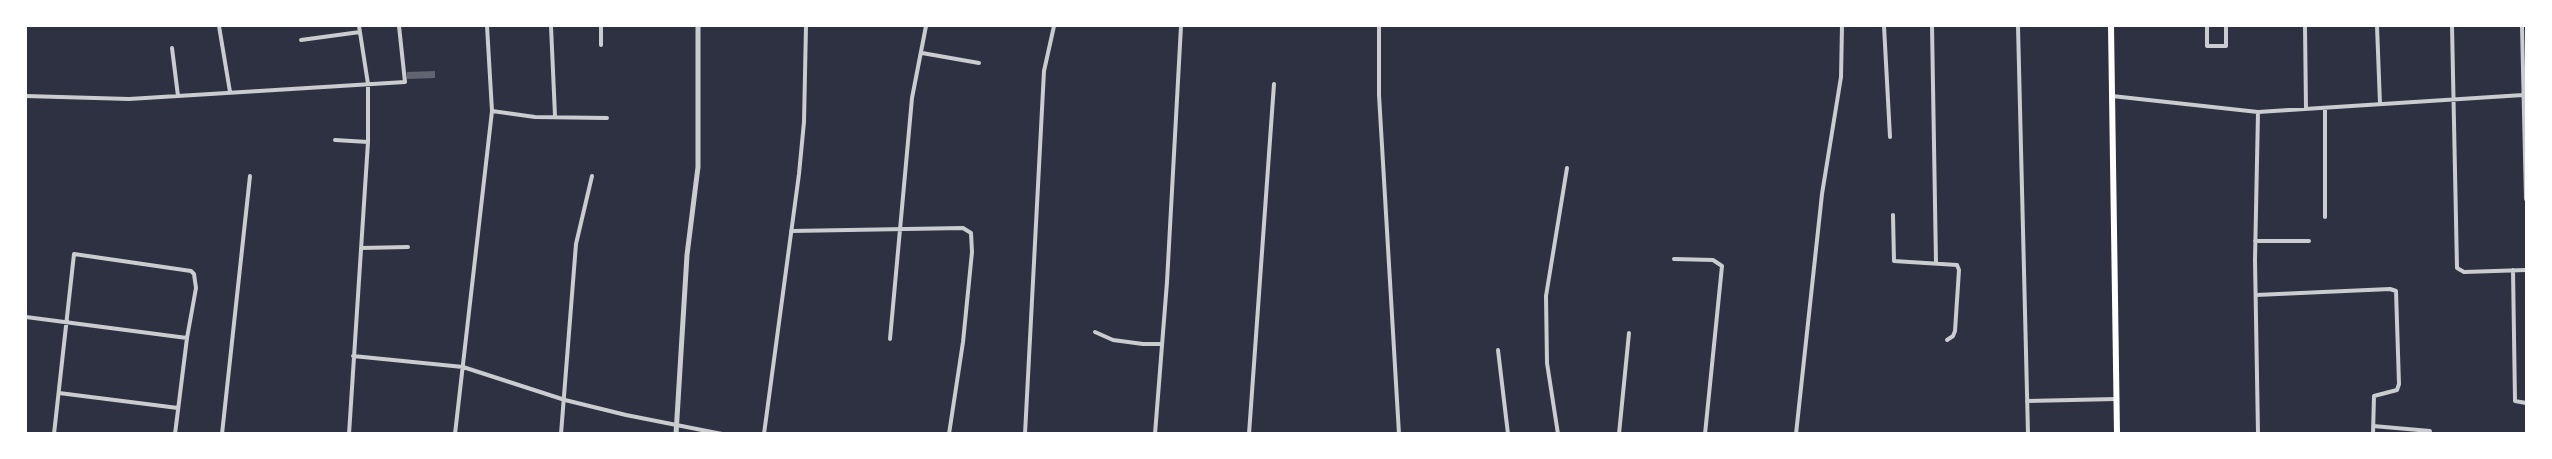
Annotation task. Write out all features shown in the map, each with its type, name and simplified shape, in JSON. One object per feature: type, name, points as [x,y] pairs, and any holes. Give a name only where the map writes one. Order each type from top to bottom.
[{"type":"main road","points":[[2111,26],[2117,434]]},
{"type":"street","points":[[219,26],[230,92]]},
{"type":"street","points":[[349,434],[368,142],[368,84],[359,26]]},
{"type":"street","points":[[26,96],[103,99],[405,82],[399,26]]},
{"type":"street","points":[[454,434],[492,111],[487,26]]},
{"type":"street","points":[[551,26],[555,116]]},
{"type":"street","points":[[601,26],[601,45]]},
{"type":"street","points":[[676,434],[687,255],[698,167],[698,26]]},
{"type":"street","points":[[764,434],[804,122],[806,26]]},
{"type":"street","points":[[890,339],[912,98],[926,26]]},
{"type":"street","points":[[1025,434],[1044,71],[1053,26]]},
{"type":"street","points":[[1155,434],[1181,26]]},
{"type":"street","points":[[1379,26],[1379,95],[1399,434]]},
{"type":"street","points":[[1796,434],[1822,194],[1841,77],[1842,26]]},
{"type":"street","points":[[1884,26],[1890,137]]},
{"type":"street","points":[[1932,26],[1936,263]]},
{"type":"street","points":[[2018,26],[2028,434]]},
{"type":"street","points":[[2207,26],[2207,46],[2226,46],[2226,26]]},
{"type":"street","points":[[2304,26],[2306,110]]},
{"type":"street","points":[[2377,26],[2380,104]]},
{"type":"street","points":[[2452,26],[2457,268],[2464,272],[2526,270]]},
{"type":"street","points":[[2522,26],[2526,199]]},
{"type":"street","points":[[301,40],[360,32]]},
{"type":"street","points":[[172,48],[178,96]]},
{"type":"street","points":[[922,53],[979,63]]},
{"type":"street","points":[[1249,434],[1274,84]]},
{"type":"street","points":[[2112,96],[2258,112],[2523,95]]},
{"type":"street","points":[[2325,108],[2325,217]]},
{"type":"street","points":[[492,111],[535,117],[607,118]]},
{"type":"street","points":[[2258,112],[2255,241],[2258,434]]},
{"type":"street","points":[[335,140],[368,142]]},
{"type":"street","points":[[1558,434],[1547,363],[1546,296],[1567,168]]},
{"type":"street","points":[[222,434],[250,176]]},
{"type":"street","points":[[561,434],[576,244],[592,176]]},
{"type":"street","points":[[1893,215],[1894,261],[1957,265],[1959,270],[1955,331],[1953,336],[1947,340]]},
{"type":"street","points":[[791,231],[963,228],[971,233],[972,252],[963,342],[949,434]]},
{"type":"street","points":[[2255,241],[2309,241]]},
{"type":"street","points":[[361,248],[408,247]]},
{"type":"street","points":[[54,434],[74,254],[191,271],[194,274],[196,288],[175,434]]},
{"type":"street","points":[[1674,259],[1713,260],[1722,266],[1705,434]]},
{"type":"street","points":[[2513,270],[2515,401],[2526,403]]},
{"type":"street","points":[[2256,295],[2390,289],[2396,291],[2399,384],[2397,390],[2374,396],[2373,434]]},
{"type":"street","points":[[26,317],[187,338]]},
{"type":"street","points":[[1095,332],[1113,340],[1162,344]]},
{"type":"street","points":[[1619,434],[1629,333]]},
{"type":"street","points":[[1498,350],[1508,434]]},
{"type":"street","points":[[353,356],[463,367],[565,400],[722,434]]},
{"type":"street","points":[[59,393],[178,408]]},
{"type":"street","points":[[2027,401],[2116,399]]},
{"type":"street","points":[[2373,426],[2430,431]]},
{"type":"building","points":[[435,71],[435,78],[407,79],[407,72]]}]
